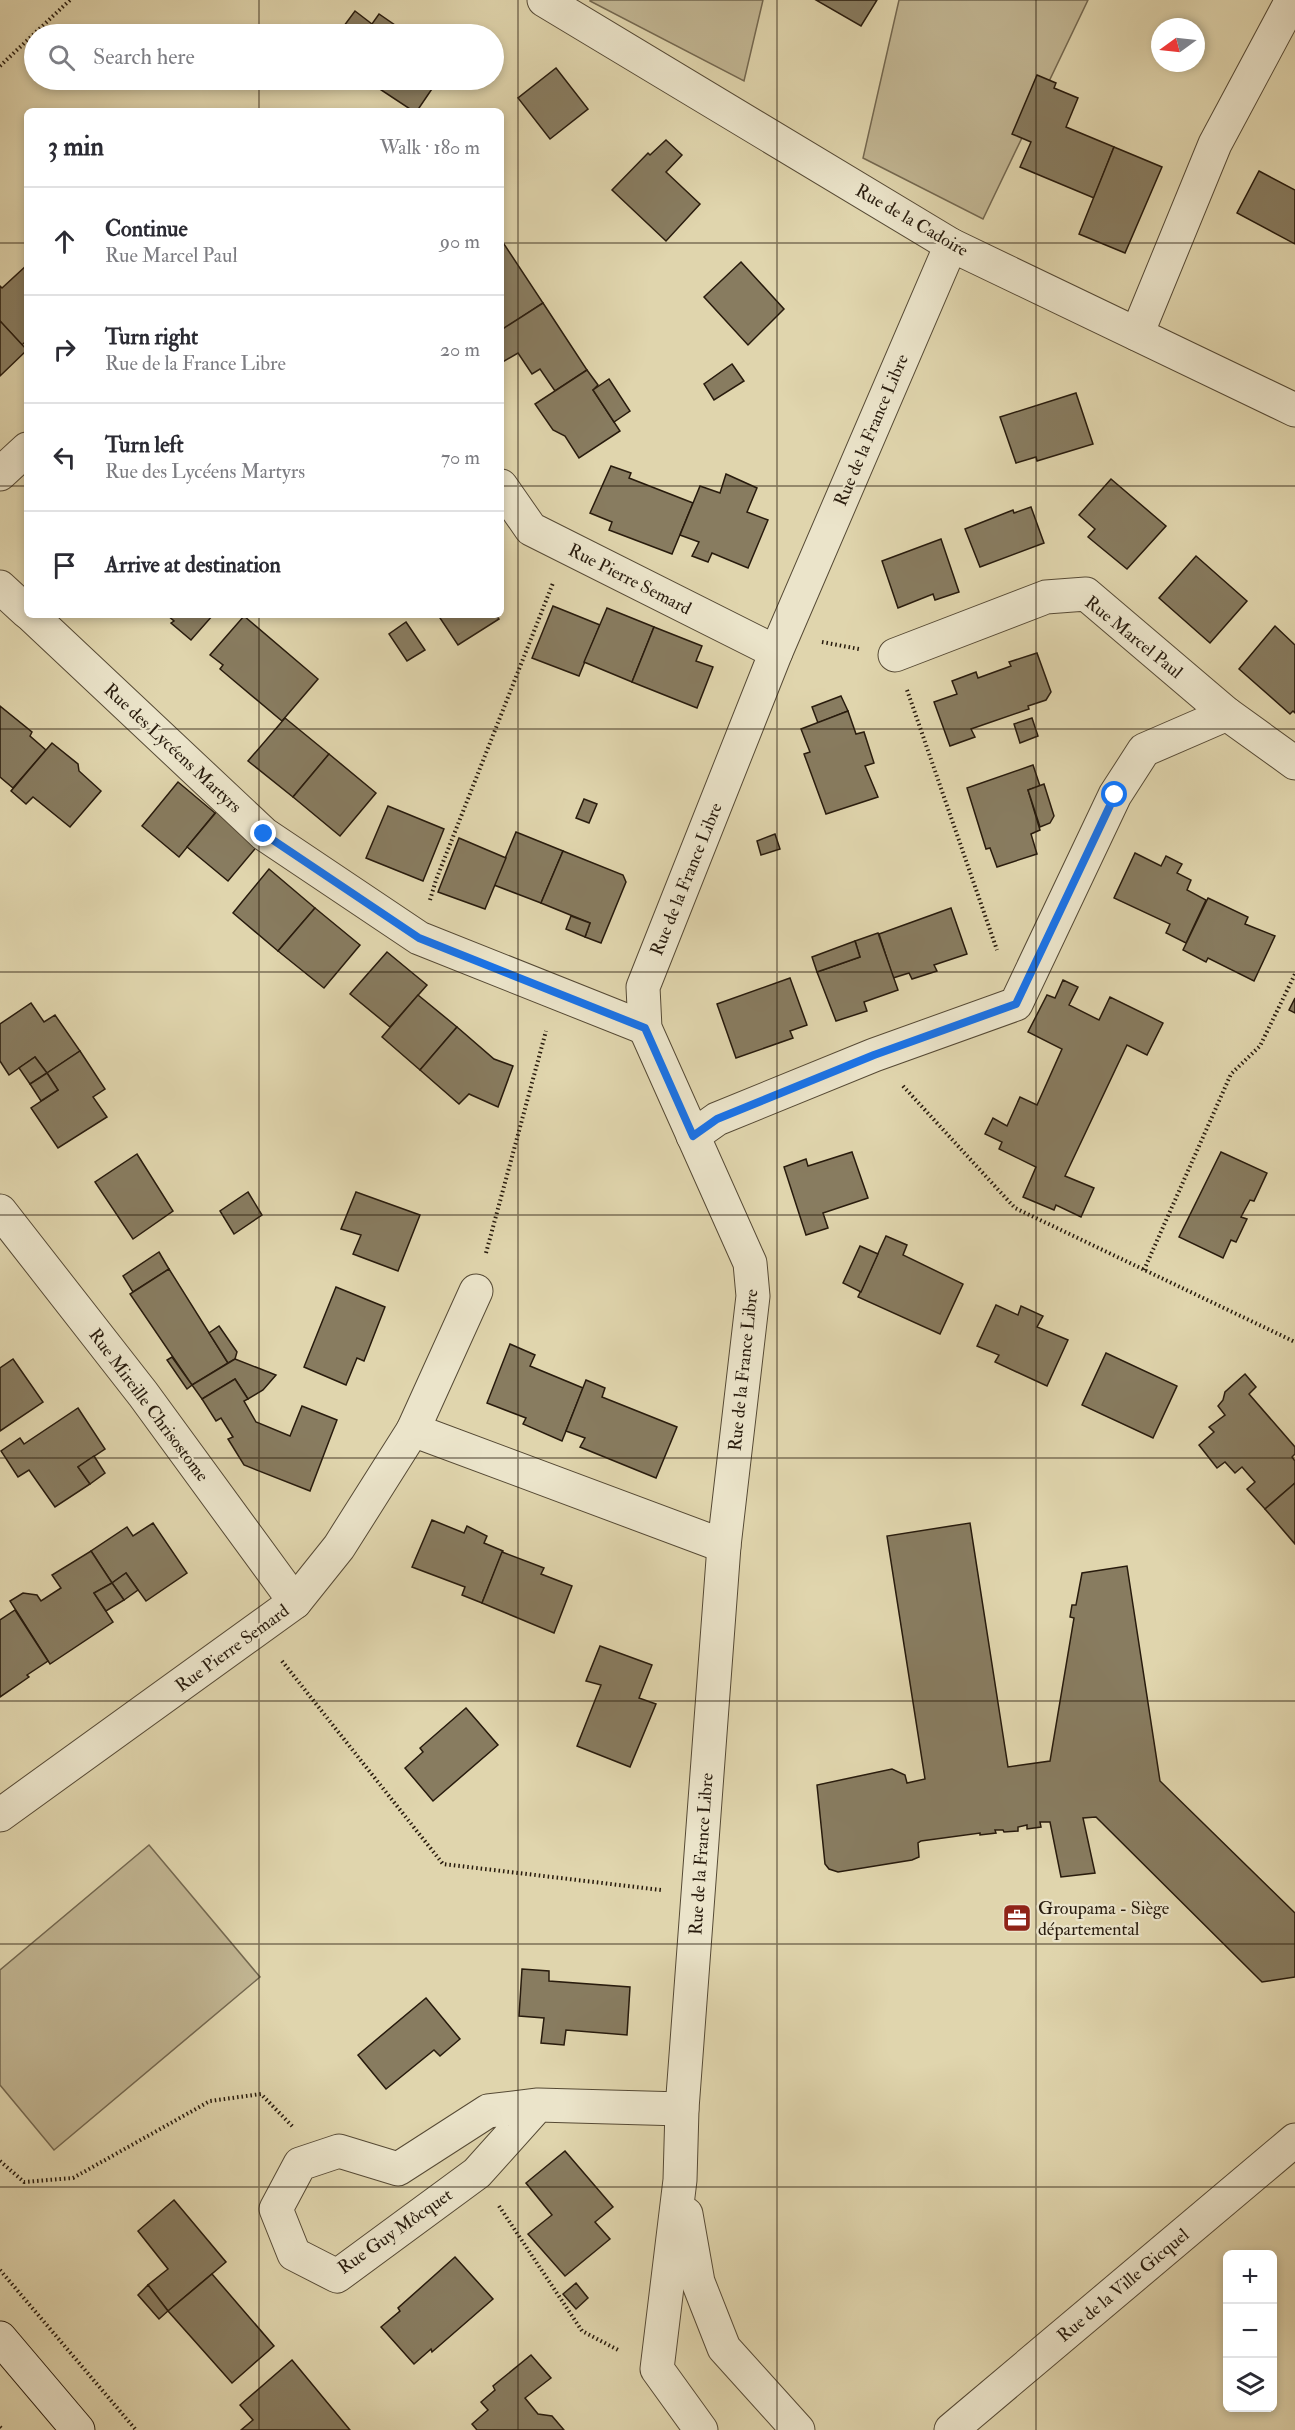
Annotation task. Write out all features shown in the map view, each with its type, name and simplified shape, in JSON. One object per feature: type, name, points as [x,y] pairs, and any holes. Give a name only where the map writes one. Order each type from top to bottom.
[{"type":"street","name":"Rue de la Cadoire","points":[[544,0],[951,245],[1295,410]]},
{"type":"street","points":[[1137,334],[1215,144],[1292,0]]},
{"type":"street","name":"Rue de la France Libre","points":[[657,2369],[680,2180],[682,2109],[724,1546],[753,1296],[750,1263],[645,1028],[643,987],[776,652],[951,245]]},
{"type":"street","points":[[0,474],[24,452]]},
{"type":"street","name":"Rue Pierre Semard","points":[[504,490],[531,529],[776,652]]},
{"type":"street","points":[[0,586],[24,609]]},
{"type":"street","name":"Rue Marcel Paul","points":[[895,655],[1046,597],[1086,594],[1227,714],[1295,763]]},
{"type":"street","name":"Rue des Lycéens Martyrs","points":[[34,618],[264,834],[419,938],[645,1028]]},
{"type":"street","points":[[693,1136],[717,1119],[874,1055],[1016,1004],[1115,795],[1144,750],[1227,714]]},
{"type":"street","name":"Rue Mireille Chrisostome","points":[[0,1211],[143,1394],[295,1602]]},
{"type":"street","name":"Rue Pierre Semard","points":[[0,1815],[295,1602],[339,1547],[413,1430],[476,1291]]},
{"type":"street","points":[[413,1430],[724,1546]]},
{"type":"street","name":"Rue Guy Môcquet","points":[[538,2105],[477,2173],[337,2276],[294,2254],[276,2209],[300,2164],[339,2151],[398,2169],[488,2111],[538,2105],[682,2109]]},
{"type":"street","name":"Rue de la Ville Gicquel","points":[[951,2430],[1295,2140]]},
{"type":"street","name":"Rue de la France Libre","points":[[680,2180],[698,2282],[724,2348],[798,2430]]},
{"type":"street","points":[[0,2338],[78,2430]]},
{"type":"street","points":[[657,2369],[701,2430]]},
{"type":"path","points":[[45,24],[70,0]]},
{"type":"path","points":[[0,66],[24,43]]},
{"type":"path","points":[[419,938],[436,880],[567,547]]},
{"type":"path","points":[[790,620],[820,642],[895,655],[1016,1004]]},
{"type":"path","points":[[1144,1270],[1231,1074],[1260,1046],[1295,974]]},
{"type":"path","points":[[476,1291],[556,993]]},
{"type":"path","points":[[874,1055],[1015,1208],[1295,1342]]},
{"type":"path","points":[[257,1629],[443,1864],[698,1894]]},
{"type":"path","points":[[0,2161],[24,2182],[73,2178],[210,2101],[261,2094],[322,2157]]},
{"type":"path","points":[[477,2173],[582,2331],[657,2369]]},
{"type":"path","points":[[0,2270],[136,2430]]},
{"type":"shaded area","points":[[590,0],[763,0],[744,81],[590,1]]},
{"type":"shaded area","points":[[899,0],[1088,0],[983,219],[863,158]]},
{"type":"shaded area","points":[[149,1845],[260,1977],[54,2150],[0,2085],[0,1970]]},
{"type":"building","points":[[816,0],[877,0],[861,26]]},
{"type":"building","points":[[355,11],[372,24],[345,24]]},
{"type":"building","points":[[379,14],[394,24],[372,24]]},
{"type":"building","points":[[556,68],[588,109],[550,139],[518,98]]},
{"type":"building","points":[[1037,75],[1056,83],[1054,88],[1078,98],[1066,127],[1114,147],[1094,198],[1020,167],[1031,142],[1012,134]]},
{"type":"building","points":[[381,90],[431,90],[419,108],[408,108]]},
{"type":"building","points":[[666,140],[682,155],[666,172],[700,204],[666,241],[612,190],[648,153],[650,155]]},
{"type":"building","points":[[1114,147],[1162,167],[1125,253],[1079,234]]},
{"type":"building","points":[[1259,171],[1295,190],[1295,244],[1237,213]]},
{"type":"building","points":[[504,244],[543,303],[504,329]]},
{"type":"building","points":[[741,262],[784,309],[748,345],[704,297]]},
{"type":"building","points":[[24,268],[24,343],[22,345],[0,321],[0,286],[2,288]]},
{"type":"building","points":[[543,303],[587,370],[555,391],[540,369],[532,374],[518,353],[504,361],[504,328]]},
{"type":"building","points":[[0,321],[24,347],[24,353],[0,376]]},
{"type":"building","points":[[732,364],[744,381],[714,400],[704,384]]},
{"type":"building","points":[[587,370],[598,385],[593,390],[620,431],[579,458],[565,436],[553,430],[535,404]]},
{"type":"building","points":[[609,379],[630,411],[614,422],[593,390]]},
{"type":"building","points":[[1076,393],[1093,444],[1037,461],[1036,457],[1016,463],[1000,417]]},
{"type":"building","points":[[611,466],[631,473],[629,478],[693,503],[672,554],[609,530],[612,522],[590,513]]},
{"type":"building","points":[[726,474],[757,488],[747,512],[768,520],[748,568],[712,553],[708,562],[692,556],[699,542],[680,535],[700,486],[720,493]]},
{"type":"building","points":[[1111,479],[1166,526],[1127,569],[1088,537],[1095,529],[1079,515]]},
{"type":"building","points":[[1031,507],[1044,543],[980,567],[965,529],[1013,510],[1014,513]]},
{"type":"building","points":[[941,539],[959,592],[935,600],[933,594],[898,608],[882,561]]},
{"type":"building","points":[[1196,556],[1247,601],[1210,643],[1159,598]]},
{"type":"building","points":[[553,606],[600,625],[579,676],[532,658]]},
{"type":"building","points":[[607,608],[654,627],[632,682],[584,662]]},
{"type":"building","points":[[170,618],[210,618],[191,640],[171,623],[174,621]]},
{"type":"building","points":[[242,618],[246,618],[318,679],[282,721],[220,669],[223,665],[210,655]]},
{"type":"building","points":[[440,618],[499,619],[458,645]]},
{"type":"building","points":[[406,622],[425,650],[407,661],[389,634]]},
{"type":"building","points":[[1275,626],[1295,645],[1295,713],[1293,711],[1290,714],[1239,669]]},
{"type":"building","points":[[654,627],[702,646],[696,661],[713,667],[697,708],[632,682]]},
{"type":"building","points":[[1037,653],[1051,692],[1046,700],[1028,706],[1029,709],[971,729],[975,737],[950,746],[934,702],[957,694],[952,681],[976,672],[978,678],[1011,666],[1009,662]]},
{"type":"building","points":[[841,696],[848,711],[818,723],[812,707]]},
{"type":"building","points":[[0,706],[32,732],[30,736],[46,750],[13,788],[0,777]]},
{"type":"building","points":[[848,711],[856,734],[864,732],[874,763],[865,766],[878,797],[826,814],[804,754],[810,752],[801,729]]},
{"type":"building","points":[[285,718],[329,754],[293,797],[248,761]]},
{"type":"building","points":[[1032,718],[1038,736],[1020,743],[1014,724]]},
{"type":"building","points":[[52,743],[78,764],[79,771],[101,791],[70,827],[33,797],[26,804],[11,791]]},
{"type":"building","points":[[329,754],[376,793],[340,836],[293,797]]},
{"type":"building","points":[[1033,765],[1040,786],[1028,790],[1040,830],[1031,834],[1037,854],[997,867],[990,848],[986,849],[967,788]]},
{"type":"building","points":[[178,782],[215,813],[179,857],[142,826]]},
{"type":"building","points":[[1044,784],[1054,816],[1050,823],[1040,827],[1028,790]]},
{"type":"building","points":[[584,799],[597,804],[589,823],[576,818]]},
{"type":"building","points":[[223,804],[264,838],[228,881],[187,847]]},
{"type":"building","points":[[388,806],[444,829],[423,881],[366,858]]},
{"type":"building","points":[[516,832],[563,851],[541,903],[494,885]]},
{"type":"building","points":[[775,834],[780,849],[761,855],[757,841]]},
{"type":"building","points":[[459,838],[506,858],[485,909],[438,892]]},
{"type":"building","points":[[563,851],[623,875],[626,882],[601,943],[585,937],[590,923],[541,903]]},
{"type":"building","points":[[1135,853],[1161,866],[1166,856],[1182,864],[1177,873],[1191,880],[1187,890],[1206,900],[1186,943],[1166,933],[1170,924],[1114,898]]},
{"type":"building","points":[[269,869],[315,908],[278,951],[233,913]]},
{"type":"building","points":[[1208,898],[1248,917],[1245,924],[1275,936],[1254,981],[1208,958],[1206,962],[1183,950]]},
{"type":"building","points":[[315,908],[360,945],[324,988],[278,951]]},
{"type":"building","points":[[951,908],[967,954],[934,965],[937,971],[912,979],[909,973],[893,978],[879,934]]},
{"type":"building","points":[[571,916],[590,923],[585,937],[566,929]]},
{"type":"building","points":[[878,933],[898,990],[864,1002],[867,1011],[836,1021],[817,972],[860,957],[855,941]]},
{"type":"building","points":[[855,941],[860,957],[817,972],[812,957]]},
{"type":"building","points":[[387,952],[427,985],[390,1027],[350,994]]},
{"type":"building","points":[[790,978],[807,1025],[790,1031],[793,1038],[736,1058],[717,1004]]},
{"type":"building","points":[[1063,980],[1078,987],[1069,1005],[1099,1020],[1110,997],[1163,1023],[1147,1055],[1127,1045],[1065,1176],[1094,1188],[1081,1217],[1056,1205],[1054,1210],[1023,1197],[1036,1167],[999,1149],[1002,1142],[985,1134],[993,1118],[1007,1126],[1020,1097],[1037,1105],[1062,1049],[1028,1032],[1047,995],[1055,998]]},
{"type":"building","points":[[418,995],[457,1027],[420,1070],[382,1037]]},
{"type":"building","points":[[1295,998],[1295,1013],[1289,1010]]},
{"type":"building","points":[[31,1003],[44,1022],[55,1015],[80,1051],[47,1073],[35,1057],[9,1075],[0,1061],[0,1024]]},
{"type":"building","points":[[457,1027],[494,1059],[513,1066],[498,1107],[469,1094],[459,1104],[420,1070]]},
{"type":"building","points":[[80,1051],[105,1089],[93,1097],[107,1117],[58,1148],[31,1108],[58,1090],[47,1073]]},
{"type":"building","points":[[35,1057],[47,1073],[30,1084],[19,1068]]},
{"type":"building","points":[[47,1073],[58,1090],[41,1101],[30,1084]]},
{"type":"building","points":[[852,1152],[868,1198],[823,1213],[828,1228],[806,1235],[784,1167],[806,1159],[808,1166]]},
{"type":"building","points":[[1221,1152],[1267,1173],[1254,1201],[1250,1200],[1241,1217],[1247,1219],[1236,1242],[1231,1240],[1223,1258],[1179,1237]]},
{"type":"building","points":[[137,1154],[173,1211],[133,1239],[95,1182]]},
{"type":"building","points":[[248,1192],[262,1215],[234,1234],[220,1211]]},
{"type":"building","points":[[356,1192],[420,1215],[398,1271],[353,1254],[361,1235],[341,1229]]},
{"type":"building","points":[[886,1236],[907,1245],[903,1255],[963,1284],[940,1334],[858,1297]]},
{"type":"building","points":[[860,1246],[878,1254],[861,1292],[843,1283]]},
{"type":"building","points":[[159,1252],[169,1269],[133,1292],[123,1276]]},
{"type":"building","points":[[169,1269],[228,1363],[192,1385],[130,1294]]},
{"type":"building","points":[[336,1287],[385,1307],[364,1361],[357,1358],[346,1385],[304,1367]]},
{"type":"building","points":[[996,1305],[1018,1315],[1021,1306],[1043,1316],[1037,1327],[1068,1340],[1047,1386],[995,1362],[999,1355],[977,1346]]},
{"type":"building","points":[[219,1326],[237,1352],[235,1359],[228,1363],[209,1333]]},
{"type":"building","points":[[510,1344],[535,1355],[530,1366],[583,1388],[562,1441],[523,1424],[526,1418],[487,1403]]},
{"type":"building","points":[[1106,1353],[1177,1386],[1153,1438],[1082,1405]]},
{"type":"building","points":[[172,1357],[192,1385],[187,1389],[167,1360]]},
{"type":"building","points":[[13,1359],[43,1402],[0,1431],[0,1368]]},
{"type":"building","points":[[235,1359],[276,1375],[263,1390],[248,1399],[235,1379],[202,1399],[192,1385]]},
{"type":"building","points":[[1245,1374],[1256,1387],[1249,1394],[1295,1447],[1295,1454],[1292,1457],[1295,1461],[1295,1483],[1265,1509],[1247,1489],[1255,1482],[1242,1467],[1235,1473],[1225,1462],[1217,1468],[1199,1445],[1214,1432],[1209,1427],[1225,1415],[1218,1406],[1225,1392]]},
{"type":"building","points":[[235,1379],[248,1399],[244,1401],[256,1422],[290,1436],[302,1406],[337,1420],[310,1491],[244,1465],[228,1439],[233,1437],[221,1418],[216,1421],[202,1399]]},
{"type":"building","points":[[586,1380],[605,1388],[602,1397],[677,1427],[656,1478],[580,1447],[585,1438],[566,1431]]},
{"type":"building","points":[[78,1408],[105,1449],[78,1467],[90,1484],[55,1507],[29,1470],[18,1477],[1,1451],[20,1438],[24,1444]]},
{"type":"building","points":[[94,1456],[105,1473],[90,1484],[78,1467]]},
{"type":"building","points":[[1295,1483],[1295,1544],[1265,1509]]},
{"type":"building","points":[[432,1520],[464,1533],[467,1526],[487,1536],[484,1543],[503,1551],[482,1603],[462,1595],[465,1587],[412,1567]]},
{"type":"building","points":[[153,1523],[187,1573],[146,1601],[126,1573],[112,1583],[91,1551],[127,1527],[133,1536]]},
{"type":"building","points":[[970,1523],[1008,1767],[1050,1761],[1074,1618],[1070,1617],[1072,1605],[1076,1605],[1082,1573],[1127,1566],[1160,1781],[1295,1913],[1295,1977],[1262,1982],[1096,1817],[1083,1818],[1095,1873],[1061,1877],[1050,1822],[1040,1822],[1041,1827],[1027,1829],[1027,1825],[1018,1827],[1018,1831],[995,1830],[996,1833],[921,1841],[918,1843],[919,1857],[912,1860],[838,1872],[829,1869],[825,1864],[817,1785],[892,1769],[905,1775],[907,1783],[925,1779],[887,1536]]},
{"type":"building","points":[[91,1551],[112,1583],[94,1593],[113,1622],[50,1664],[10,1601],[23,1593],[37,1595],[41,1601],[61,1588],[52,1575]]},
{"type":"building","points":[[502,1552],[544,1568],[541,1574],[572,1586],[554,1633],[482,1603]]},
{"type":"building","points":[[126,1573],[138,1590],[124,1600],[112,1583]]},
{"type":"building","points":[[112,1583],[124,1600],[106,1611],[94,1593]]},
{"type":"building","points":[[15,1610],[48,1661],[0,1697],[0,1620]]},
{"type":"building","points":[[600,1646],[652,1665],[639,1698],[656,1704],[630,1767],[577,1746],[601,1685],[586,1681]]},
{"type":"building","points":[[466,1708],[498,1745],[433,1801],[405,1768],[423,1752],[420,1748]]},
{"type":"building","points":[[522,1969],[549,1971],[549,1981],[630,1987],[627,2035],[566,2030],[564,2045],[541,2043],[544,2018],[519,2016]]},
{"type":"building","points":[[426,1998],[460,2039],[440,2056],[434,2050],[386,2089],[358,2055]]},
{"type":"building","points":[[565,2151],[613,2207],[595,2222],[610,2239],[565,2276],[528,2234],[552,2215],[526,2183]]},
{"type":"building","points":[[174,2200],[226,2262],[168,2311],[148,2285],[168,2269],[138,2231]]},
{"type":"building","points":[[455,2257],[493,2299],[432,2352],[431,2349],[414,2364],[381,2327],[400,2311],[398,2308]]},
{"type":"building","points":[[212,2274],[274,2346],[232,2383],[168,2311]]},
{"type":"building","points":[[576,2283],[588,2298],[576,2309],[563,2294]]},
{"type":"building","points":[[148,2285],[168,2311],[159,2319],[138,2295]]},
{"type":"building","points":[[531,2355],[551,2378],[525,2398],[538,2414],[552,2416],[564,2430],[477,2430],[472,2424],[488,2410],[481,2402],[495,2390],[493,2386]]},
{"type":"building","points":[[292,2360],[350,2430],[241,2430],[253,2420],[240,2405]]},
{"type":"place","name":"Groupama - Siège départemental","points":[[1017,1918]]},
{"type":"route","points":[[264,834],[419,938],[645,1028],[693,1136],[717,1119],[874,1055],[1016,1004],[1115,795]]}]
